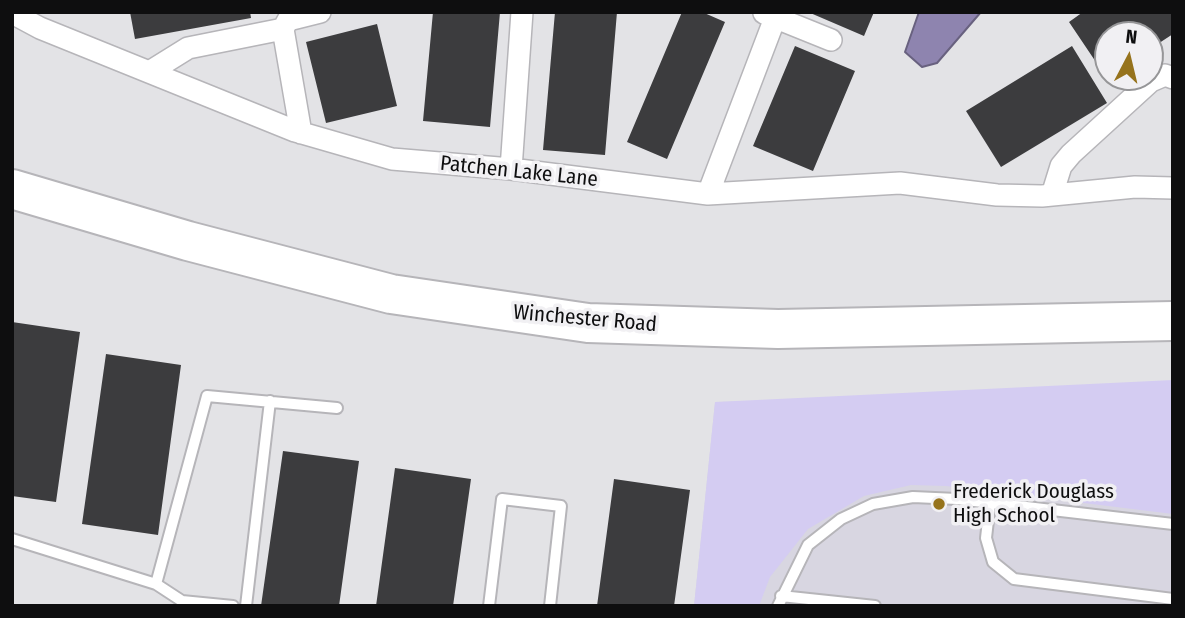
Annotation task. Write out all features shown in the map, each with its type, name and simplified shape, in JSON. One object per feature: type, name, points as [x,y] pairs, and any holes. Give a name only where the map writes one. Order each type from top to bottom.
[{"type":"highway","name":"Winchester Road","points":[[12,189],[188,241],[391,294],[588,323],[778,329],[1173,321]]},
{"type":"street","points":[[301,133],[283,29],[288,20],[320,12]]},
{"type":"street","points":[[511,169],[522,12]]},
{"type":"street","name":"Patchen Lake Lane","points":[[12,13],[40,28],[301,133],[392,159],[511,169],[708,194],[900,183],[997,195],[1052,195],[1135,187],[1173,188]]},
{"type":"street","points":[[708,194],[768,15],[831,40]]},
{"type":"street","points":[[151,71],[188,48],[283,29]]},
{"type":"street","points":[[1052,195],[1061,166],[1071,154],[1151,81],[1165,75],[1173,78]]},
{"type":"lane","points":[[156,584],[207,396],[337,408]]},
{"type":"lane","points":[[246,606],[270,401]]},
{"type":"lane","points":[[875,606],[780,601],[808,545],[841,519],[873,504],[913,497],[1173,524]]},
{"type":"lane","points":[[489,606],[502,499],[561,506],[550,606]]},
{"type":"lane","points":[[989,503],[986,538],[993,562],[1014,579],[1173,599]]},
{"type":"lane","points":[[12,540],[156,584],[182,603],[233,606]]},
{"type":"shaded area","points":[[919,12],[981,12],[937,63],[922,67],[905,52]]},
{"type":"shaded area","points":[[1173,380],[1173,514],[946,486],[911,485],[864,496],[808,529],[770,577],[759,606],[694,606],[715,402]]},
{"type":"shaded area","name":"Frederick Douglass High School","points":[[1173,390],[1173,606],[694,606],[715,402]]},
{"type":"building","points":[[130,12],[250,12],[251,18],[135,39]]},
{"type":"building","points":[[433,12],[500,12],[490,127],[423,121]]},
{"type":"building","points":[[555,12],[617,12],[605,155],[543,150]]},
{"type":"building","points":[[682,12],[702,12],[725,22],[667,159],[627,142]]},
{"type":"building","points":[[808,12],[874,12],[864,36]]},
{"type":"building","points":[[1083,12],[1173,12],[1173,34],[1164,40],[1164,21],[1094,21],[1094,59],[1069,22]]},
{"type":"building","points":[[377,24],[397,106],[326,123],[306,42]]},
{"type":"building","points":[[795,46],[855,71],[813,171],[753,146]]},
{"type":"building","points":[[1072,46],[1094,82],[1094,91],[1100,91],[1107,103],[1001,167],[966,111]]},
{"type":"building","points":[[12,322],[80,332],[56,502],[12,496]]},
{"type":"building","points":[[106,354],[181,365],[158,535],[82,524]]},
{"type":"building","points":[[283,451],[359,461],[339,606],[261,606]]},
{"type":"building","points":[[395,468],[471,479],[453,606],[376,606]]},
{"type":"building","points":[[614,479],[690,490],[674,606],[597,606]]},
{"type":"place","name":"Frederick Douglass High School","points":[[939,504]]}]
